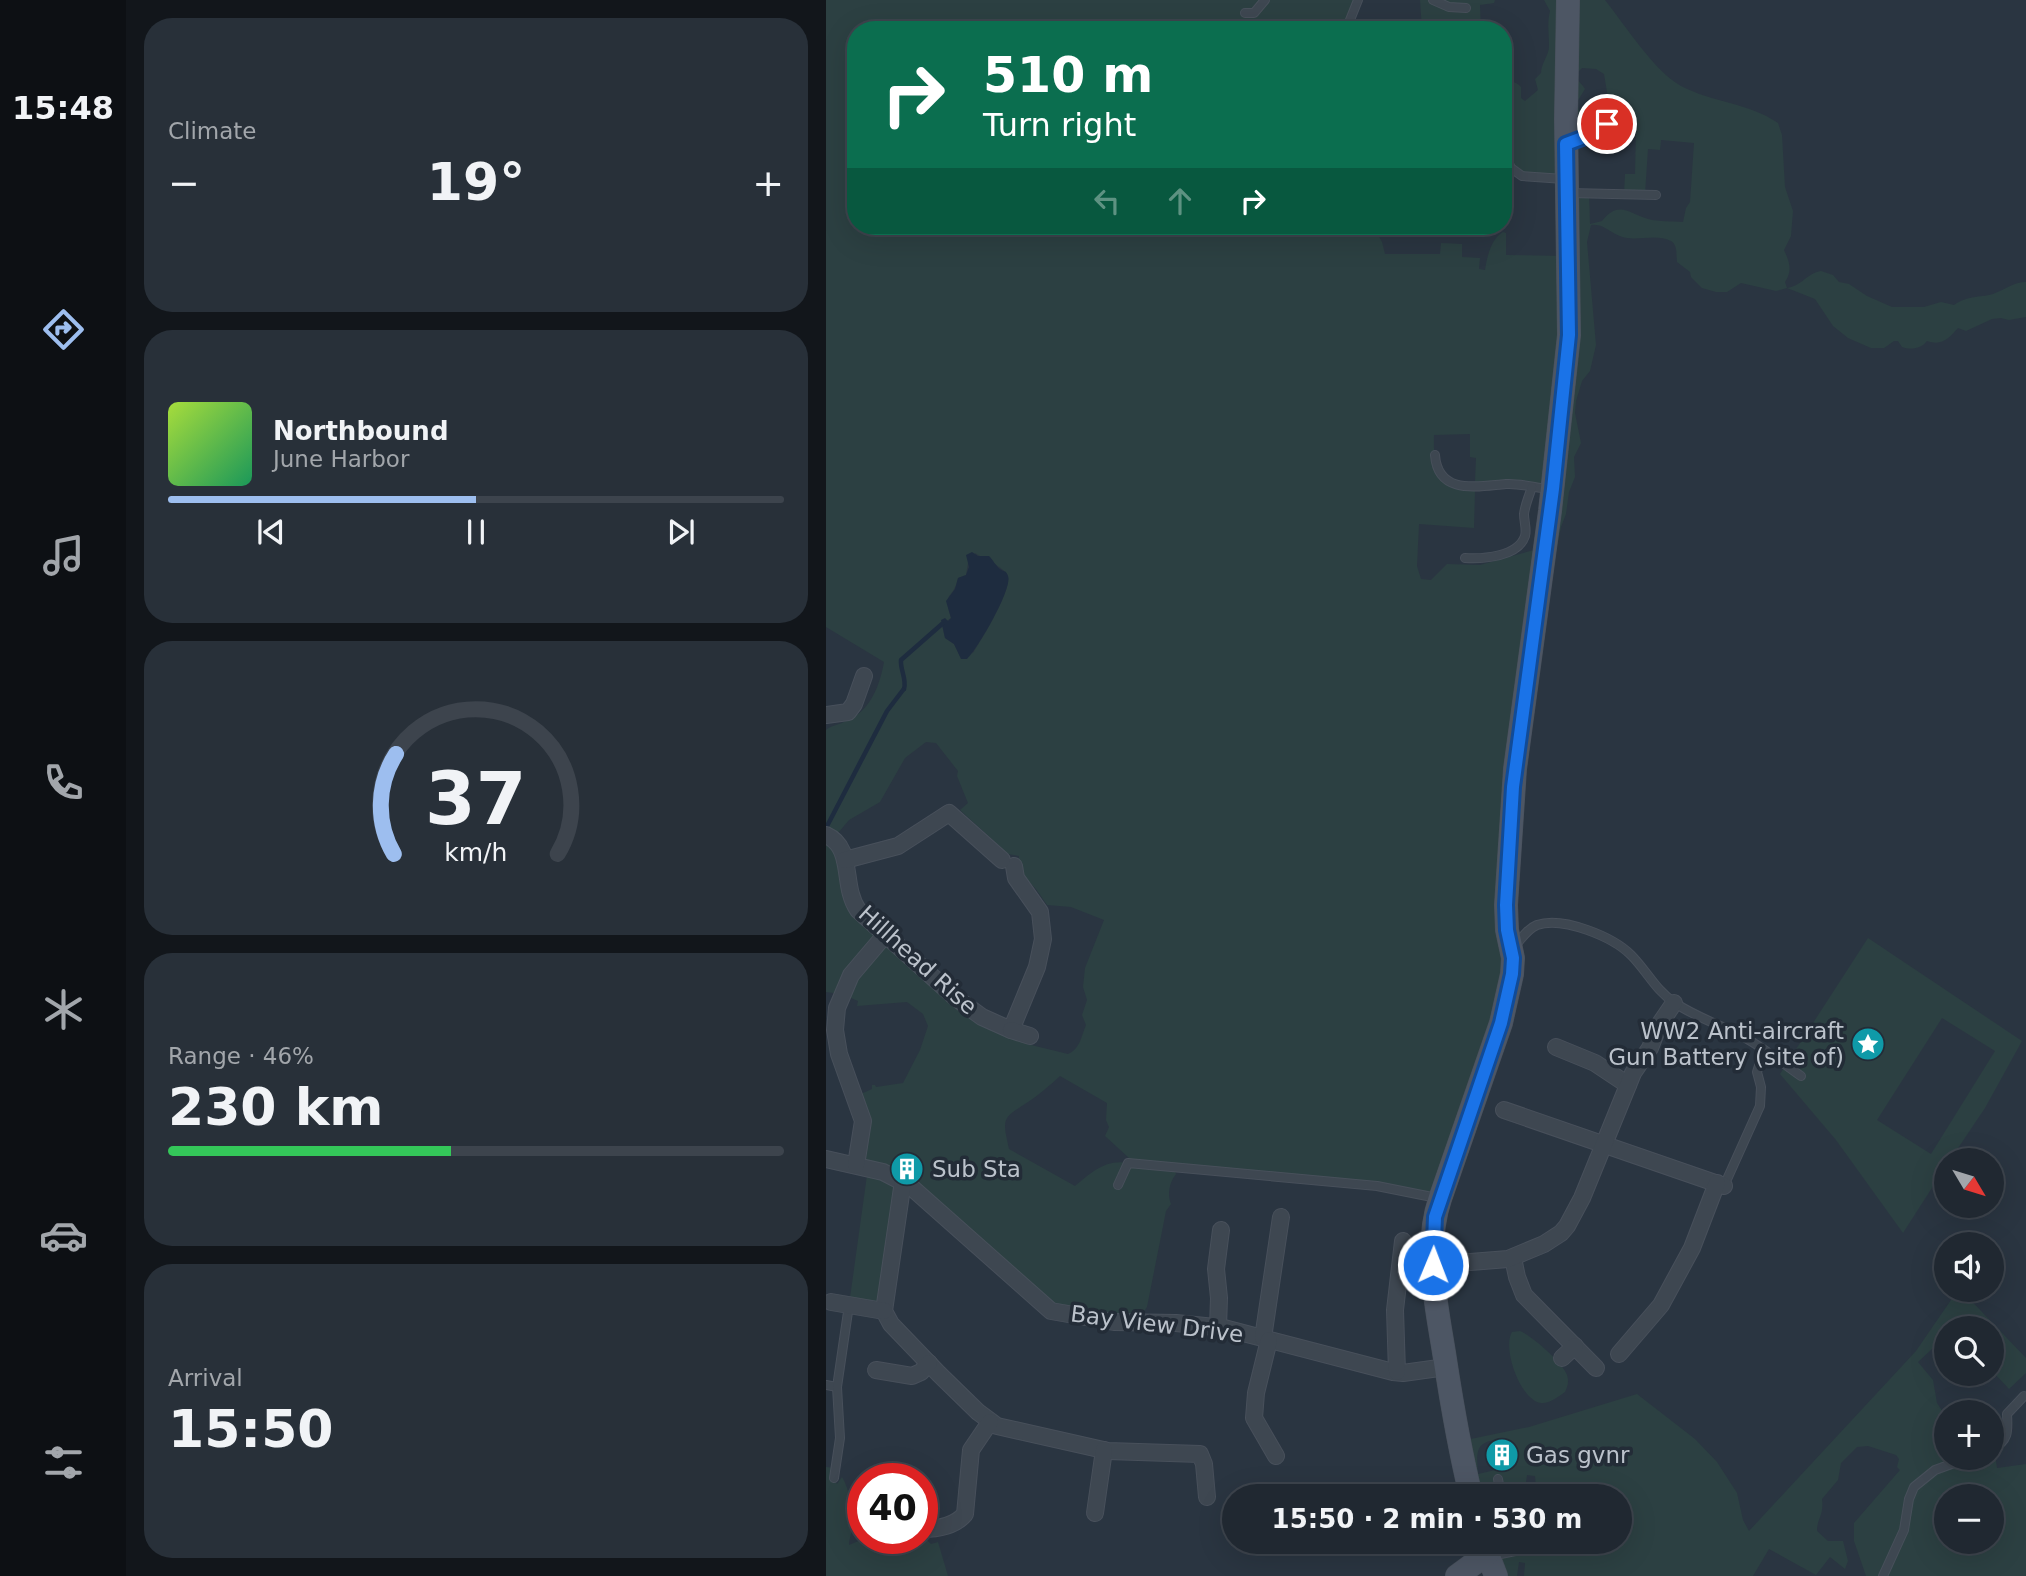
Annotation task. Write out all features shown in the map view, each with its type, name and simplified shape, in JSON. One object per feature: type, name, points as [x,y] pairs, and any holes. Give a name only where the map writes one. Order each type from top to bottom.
[{"type":"street","points":[[1469,1484],[1446,1367],[1433,1265],[1434,1221],[1501,1023],[1512,974],[1506,905],[1514,781],[1542,488],[1569,335],[1566,144],[1568,0]]},
{"type":"street","points":[[826,715],[850,711],[864,676]]},
{"type":"street","points":[[845,860],[898,846],[946,807],[1008,863],[1035,904],[1048,917],[1041,954],[1011,1030]]},
{"type":"street","name":"Hillhead Rise","points":[[826,835],[838,843],[845,860],[847,884],[854,904],[966,1006],[988,1020],[1030,1037]]},
{"type":"street","points":[[856,1165],[863,1121],[839,1054],[835,1030],[837,1008],[851,975],[885,934]]},
{"type":"street","points":[[1433,1265],[1513,1258],[1544,1244],[1567,1226],[1582,1198],[1628,1084],[1650,1048],[1659,1025],[1674,1003]]},
{"type":"street","points":[[1556,1047],[1595,1063],[1628,1084]]},
{"type":"street","points":[[1504,1110],[1721,1184],[1692,1248],[1661,1305],[1619,1354]]},
{"type":"street","points":[[826,1159],[883,1172],[907,1183],[884,1311],[891,1324],[990,1422],[1016,1431],[1104,1450],[1200,1454],[1203,1456],[1207,1497]]},
{"type":"street","name":"Bay View Drive","points":[[907,1183],[1051,1311],[1114,1322],[1218,1327],[1397,1372],[1446,1367]]},
{"type":"street","points":[[1276,1456],[1254,1418],[1281,1217]]},
{"type":"street","points":[[1218,1327],[1216,1269],[1221,1230]]},
{"type":"street","points":[[1397,1372],[1395,1310],[1404,1241]]},
{"type":"street","points":[[1513,1258],[1524,1295],[1597,1367]]},
{"type":"street","points":[[831,1302],[884,1311]]},
{"type":"street","points":[[1562,1358],[1575,1346]]},
{"type":"street","points":[[876,1370],[912,1376],[921,1372],[929,1363]]},
{"type":"street","points":[[938,1528],[959,1521],[965,1514],[971,1450],[990,1422]]},
{"type":"street","points":[[1095,1513],[1104,1450]]},
{"type":"street","points":[[1457,1576],[1493,1554]]},
{"type":"lane","points":[[1245,13],[1254,13],[1265,0]]},
{"type":"lane","points":[[1350,21],[1358,0]]},
{"type":"lane","points":[[1433,0],[1448,7],[1466,8]]},
{"type":"lane","points":[[1566,144],[1603,130],[1608,122],[1605,110]]},
{"type":"lane","points":[[1512,169],[1522,176],[1567,186],[1656,195]]},
{"type":"lane","points":[[1435,455],[1441,472],[1459,485],[1481,488],[1508,484],[1542,488],[1524,513],[1525,536],[1518,546],[1508,552],[1486,558],[1465,558]]},
{"type":"lane","points":[[1512,950],[1536,926],[1562,924],[1612,941],[1626,950],[1657,988],[1674,1003],[1764,1049],[1801,1076]]},
{"type":"lane","points":[[1721,1184],[1760,1106],[1761,1087],[1757,1072],[1764,1049]]},
{"type":"lane","points":[[1118,1185],[1128,1163],[1377,1186],[1440,1199]]},
{"type":"lane","points":[[834,1478],[840,1438],[836,1387],[849,1305]]},
{"type":"lane","points":[[826,1385],[836,1387]]},
{"type":"lane","points":[[2004,1441],[2008,1430],[2007,1414],[2024,1396]]},
{"type":"lane","points":[[1883,1576],[1904,1530],[1909,1499],[1914,1487],[1935,1470]]},
{"type":"lane","points":[[1498,1479],[1499,1484]]},
{"type":"green space","points":[[826,0],[1358,0],[1350,21],[847,21],[847,235],[1378,235],[1385,254],[1440,254],[1441,243],[1462,244],[1462,257],[1480,258],[1479,269],[1485,270],[1488,254],[1499,235],[1506,235],[1506,255],[1567,256],[1568,200],[1589,193],[1590,224],[1602,221],[1619,210],[1652,220],[1683,222],[1690,202],[1694,143],[1661,140],[1660,150],[1648,149],[1645,194],[1624,194],[1625,174],[1635,174],[1636,129],[1631,122],[1626,122],[1619,128],[1605,128],[1566,144],[1566,179],[1522,176],[1512,163],[1512,82],[1521,87],[1521,98],[1525,101],[1538,90],[1535,79],[1541,73],[1549,46],[1550,11],[1544,0],[1605,0],[1650,59],[1671,79],[1693,91],[1755,111],[1778,123],[1782,135],[1785,187],[1793,211],[1791,236],[1784,250],[1789,266],[1785,282],[1787,288],[1776,291],[1741,283],[1727,292],[1702,288],[1691,277],[1690,272],[1677,262],[1676,248],[1671,241],[1660,238],[1627,238],[1600,226],[1591,225],[1587,242],[1596,345],[1590,371],[1582,381],[1576,401],[1575,413],[1581,443],[1574,457],[1575,477],[1557,547],[1549,548],[1552,487],[1520,480],[1475,482],[1476,458],[1470,457],[1470,434],[1434,435],[1437,466],[1445,481],[1462,490],[1475,491],[1474,528],[1419,524],[1417,566],[1421,579],[1431,580],[1447,564],[1480,565],[1545,547],[1533,634],[1512,951],[1440,1199],[1417,1193],[1173,1167],[1176,1174],[1169,1189],[1171,1204],[1166,1211],[1147,1307],[1141,1316],[1067,1314],[911,1185],[883,1305],[849,1305],[868,1168],[854,1097],[872,1089],[872,1085],[876,1087],[903,1083],[920,1050],[928,1026],[923,1014],[907,1002],[857,1006],[858,1001],[842,994],[826,992],[826,730],[854,717],[868,704],[877,688],[884,662],[826,627]],"holes":[[[1582,68],[1596,69],[1604,74],[1610,110],[1579,110],[1577,102],[1585,89],[1578,80],[1578,72]],[[975,553],[1004,571],[1008,580],[996,613],[973,653],[960,656],[954,644],[945,638],[942,624],[951,618],[948,599],[958,578],[966,575],[968,563]],[[926,742],[936,743],[958,771],[957,776],[968,803],[960,810],[1008,854],[1019,856],[1019,872],[1047,905],[1071,907],[1104,920],[1085,968],[1083,987],[1087,1000],[1082,1015],[1086,1025],[1080,1042],[1068,1054],[1027,1044],[884,935],[848,891],[833,839],[849,820],[880,802],[905,758]],[[1060,1076],[1107,1103],[1106,1120],[1109,1127],[1105,1136],[1129,1158],[1128,1163],[1105,1165],[1075,1186],[1009,1149],[1005,1131],[1009,1116]]]},
{"type":"green space","points":[[1420,0],[1495,0],[1494,3],[1480,5],[1481,21],[1421,21]]},
{"type":"green space","points":[[1821,271],[1892,307],[1924,307],[1941,302],[1954,305],[2026,282],[2026,317],[1992,319],[1966,331],[1958,328],[1944,340],[1937,343],[1927,341],[1916,348],[1902,347],[1898,341],[1894,341],[1884,348],[1871,348],[1848,338],[1833,326],[1815,299],[1787,288]]},
{"type":"green space","points":[[1868,938],[2022,1041],[1985,1108],[1958,1148],[1935,1148],[1995,1051],[1942,1018],[1877,1120],[1931,1154],[1934,1149],[1934,1185],[1903,1233],[1836,1140],[1780,1074]]},
{"type":"green space","points":[[1950,1302],[1972,1302],[1986,1316],[1940,1316]]},
{"type":"green space","points":[[1934,1325],[1934,1347],[1918,1362],[1933,1380],[1936,1400],[1934,1400],[1934,1470],[2004,1470],[2004,1467],[2026,1464],[2026,1576],[1866,1576],[1854,1541],[1854,1523],[1900,1470],[1897,1467],[1899,1459],[1896,1455],[1868,1446],[1857,1447],[1841,1463],[1838,1480],[1822,1499],[1817,1531],[1828,1541],[1843,1541],[1848,1561],[1845,1569],[1830,1557],[1816,1575],[1769,1549],[1753,1576],[1524,1576],[1525,1563],[1519,1562],[1517,1576],[1496,1576],[1489,1554],[1632,1554],[1632,1484],[1536,1484],[1535,1476],[1527,1475],[1526,1484],[1470,1484],[1461,1441],[1529,1427],[1637,1394],[1695,1439],[1717,1462],[1737,1493],[1743,1520],[1749,1531],[1916,1351]],"holes":[[[1504,1439],[1513,1446],[1517,1465],[1478,1474],[1477,1458],[1483,1444]]]},
{"type":"green space","points":[[1520,1331],[1546,1350],[1567,1375],[1565,1392],[1550,1401],[1541,1403],[1533,1400],[1526,1393],[1515,1372],[1509,1349],[1510,1340],[1512,1332]]},
{"type":"green space","points":[[2004,1335],[2026,1358],[2026,1373],[2009,1389],[2004,1384]]},
{"type":"green space","points":[[826,1467],[837,1468],[834,1478],[837,1484],[842,1477],[847,1489],[847,1554],[938,1554],[938,1542],[948,1576],[826,1576]]},
{"type":"water","points":[[972,552],[978,556],[989,556],[1006,573],[1008,583],[1000,605],[978,644],[967,659],[961,659],[954,644],[945,638],[941,620],[945,618],[948,621],[951,618],[946,601],[955,589],[958,578],[966,575],[969,567],[966,555]]},
{"type":"waterway","points":[[904,689],[901,660],[942,624]]},
{"type":"waterway","points":[[826,828],[887,711],[903,690]]},
{"type":"place","name":"WW2 Anti-aircraft Gun Battery (site of)","points":[[1868,1044]]},
{"type":"place","name":"Sub Sta","points":[[907,1169]]},
{"type":"place","name":"Gas gvnr","points":[[1502,1455]]},
{"type":"route","points":[[1433,1265],[1435,1217],[1501,1023],[1512,974],[1513,958],[1507,930],[1506,905],[1513,787],[1543,571],[1569,335],[1566,144],[1598,132],[1607,124]]}]
